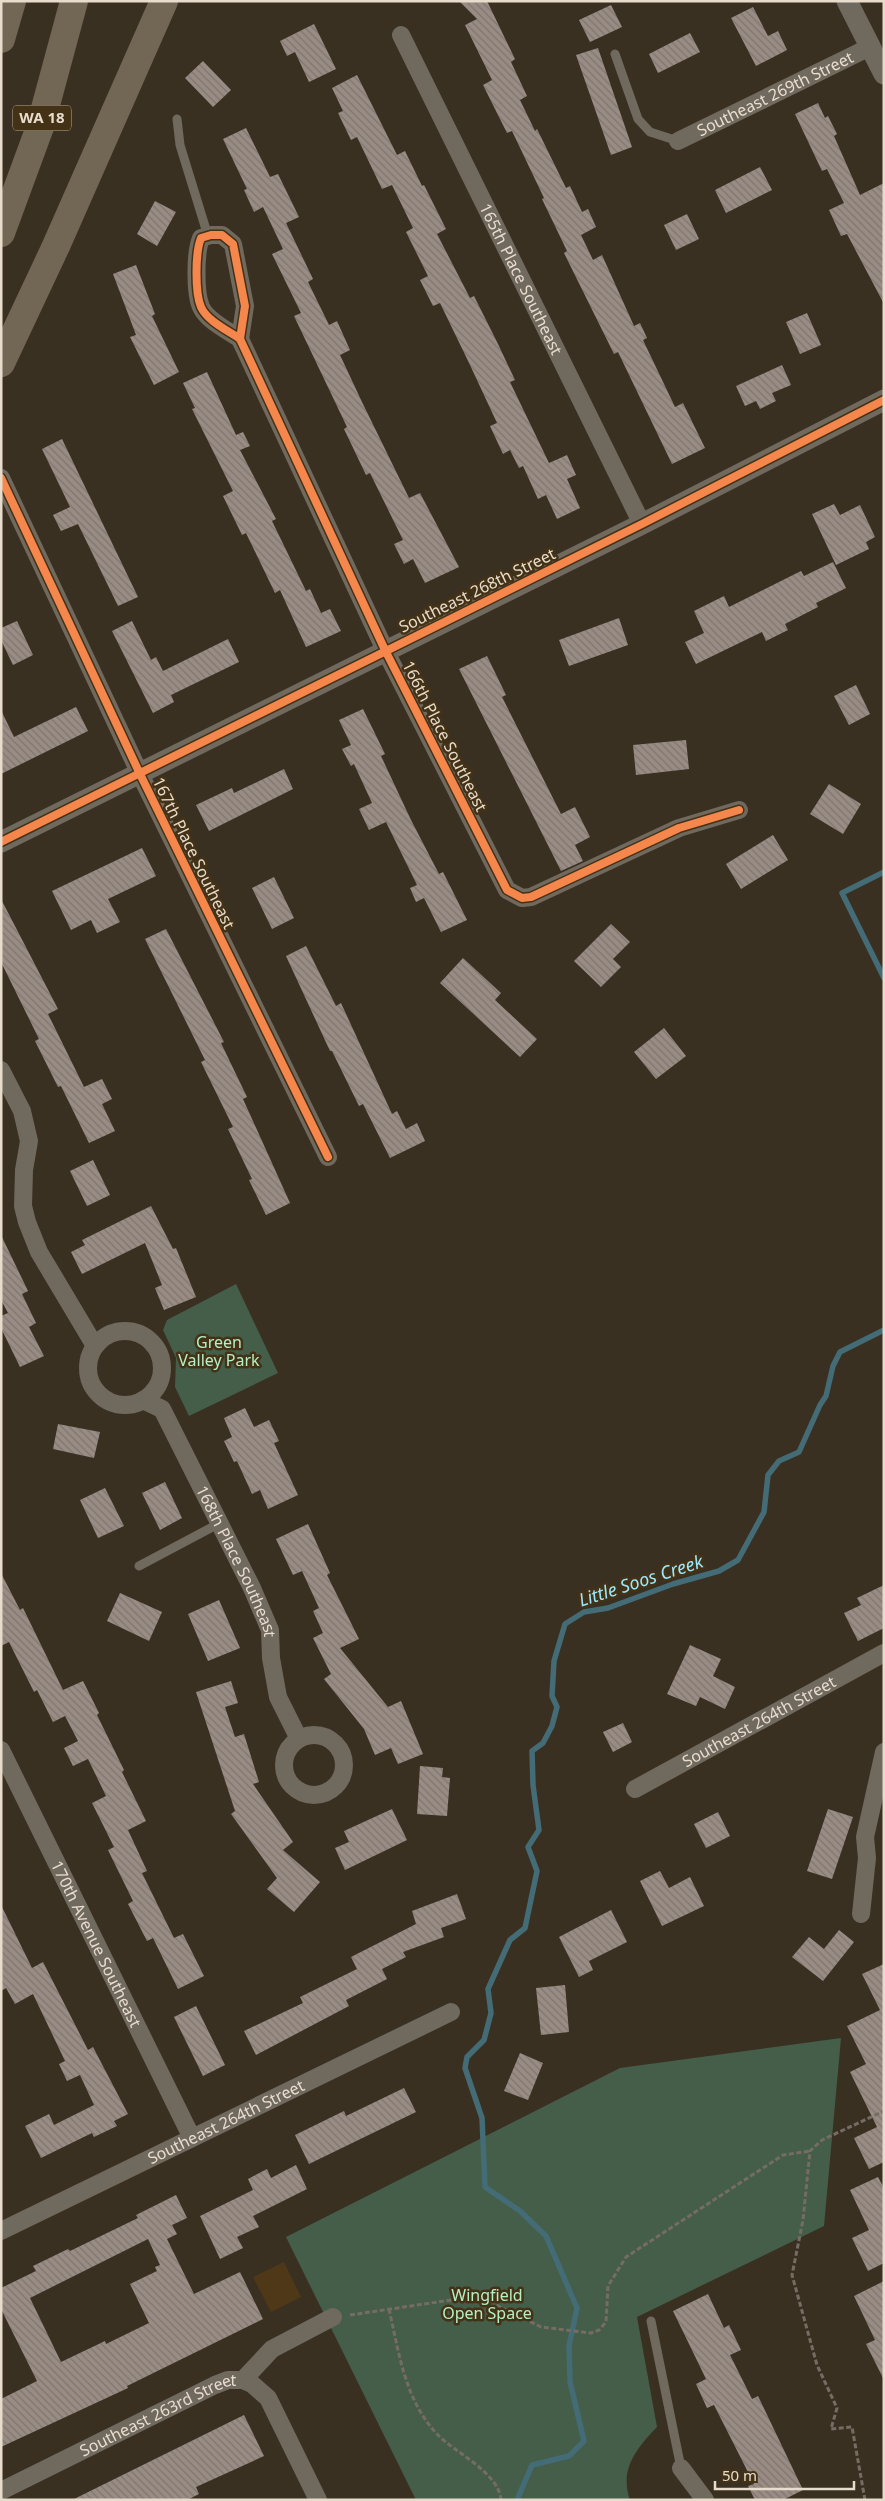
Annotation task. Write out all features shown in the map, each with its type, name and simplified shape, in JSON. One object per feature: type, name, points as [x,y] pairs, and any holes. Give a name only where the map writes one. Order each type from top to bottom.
[{"type":"highway","points":[[1,39],[12,1]]},
{"type":"highway","name":"WA 18","points":[[1,233],[40,127],[74,1]]},
{"type":"highway","points":[[1,363],[56,246],[164,1]]},
{"type":"street","points":[[847,1],[884,74]]},
{"type":"street","name":"165th Place Southeast","points":[[401,35],[642,524]]},
{"type":"street","name":"Southeast 269th Street","points":[[678,141],[870,46]]},
{"type":"street","points":[[208,236],[222,235],[233,244],[245,306],[240,339]]},
{"type":"street","name":"166th Place Southeast","points":[[208,236],[201,238],[195,258],[201,307],[208,316],[240,339],[385,650],[507,890],[522,898],[531,897],[680,828],[739,810]]},
{"type":"street","name":"Southeast 268th Street","points":[[1,842],[642,524],[884,400]]},
{"type":"street","name":"167th Place Southeast","points":[[1,478],[140,774],[328,1157]]},
{"type":"street","points":[[1,1070],[22,1111],[29,1141],[24,1170],[24,1206],[27,1222],[39,1252],[95,1346]]},
{"type":"street","points":[[126,1330],[144,1336],[156,1348],[161,1359],[162,1371],[159,1383],[152,1393],[143,1400],[131,1404],[118,1404],[107,1400],[97,1393],[90,1382],[89,1357],[95,1346],[109,1334],[126,1330]]},
{"type":"street","name":"168th Place Southeast","points":[[143,1400],[162,1409],[220,1523],[270,1630],[273,1672],[278,1697],[299,1739]]},
{"type":"street","name":"Southeast 264th Street","points":[[634,1789],[884,1653]]},
{"type":"street","name":"170th Avenue Southeast","points":[[1,1750],[192,2138]]},
{"type":"street","points":[[861,1914],[867,1858],[865,1837],[884,1752]]},
{"type":"street","name":"Southeast 264th Street","points":[[1,2231],[451,2012]]},
{"type":"street","name":"Southeast 263rd Street","points":[[1,2491],[215,2385],[228,2380],[242,2380],[272,2349],[333,2317]]},
{"type":"street","points":[[242,2380],[261,2390],[268,2398],[318,2500]]},
{"type":"street","points":[[680,2468],[705,2500]]},
{"type":"lane","points":[[615,54],[638,119],[650,132],[678,141]]},
{"type":"lane","points":[[177,119],[180,145],[208,236]]},
{"type":"lane","points":[[139,1566],[220,1523]]},
{"type":"lane","points":[[651,2321],[680,2468]]},
{"type":"path","points":[[333,2317],[478,2296],[541,2327],[586,2333],[599,2330],[606,2322],[608,2286],[626,2258],[783,2155],[810,2151],[822,2140],[884,2111]]},
{"type":"path","points":[[810,2151],[803,2220],[792,2275],[817,2365],[838,2408],[831,2429],[852,2427],[865,2500]]},
{"type":"path","points":[[389,2309],[402,2367],[412,2396],[439,2436],[467,2456],[500,2490],[501,2500]]},
{"type":"shaded area","points":[[284,2262],[301,2297],[271,2312],[253,2277]]},
{"type":"green space","name":"Green Valley Park","points":[[236,1284],[278,1373],[189,1416],[175,1387],[176,1358],[163,1330],[167,1320]]},
{"type":"green space","name":"Wingfield Open Space","points":[[841,2038],[824,2226],[637,2317],[657,2427],[637,2451],[628,2469],[627,2489],[630,2500],[416,2500],[286,2237],[620,2068]]},
{"type":"building","points":[[459,1],[487,1],[515,59],[511,62],[527,96],[520,100],[535,131],[537,129],[566,188],[570,186],[582,212],[588,209],[596,227],[581,235],[593,260],[602,255],[634,326],[640,323],[647,338],[643,340],[675,407],[683,403],[705,448],[672,464],[618,352],[614,354],[564,253],[567,251],[512,131],[507,133],[483,85],[492,80],[465,25],[477,19]]},
{"type":"building","points":[[611,5],[622,27],[590,42],[579,20]]},
{"type":"building","points":[[753,7],[768,36],[778,31],[787,50],[756,66],[731,18]]},
{"type":"building","points":[[314,24],[336,69],[309,82],[295,52],[287,56],[280,41]]},
{"type":"building","points":[[690,33],[700,52],[658,73],[649,54]]},
{"type":"building","points":[[598,48],[632,147],[611,155],[576,55]]},
{"type":"building","points":[[203,61],[231,90],[213,107],[185,78]]},
{"type":"building","points":[[357,75],[397,155],[405,151],[446,229],[437,234],[470,298],[474,296],[498,344],[515,380],[510,382],[549,463],[567,455],[576,475],[567,479],[580,508],[557,519],[546,495],[538,499],[523,466],[519,468],[510,450],[503,454],[490,426],[497,423],[470,365],[440,303],[433,306],[420,280],[428,276],[406,232],[413,228],[392,185],[382,189],[357,137],[351,140],[338,113],[343,111],[332,88]]},
{"type":"building","points":[[818,103],[825,118],[828,116],[837,134],[834,136],[860,195],[884,183],[884,304],[847,234],[841,236],[829,210],[844,203],[827,169],[822,171],[795,114]]},
{"type":"building","points":[[246,128],[270,177],[278,174],[299,217],[286,223],[313,279],[308,282],[329,325],[337,321],[350,350],[340,355],[362,402],[409,498],[420,493],[459,567],[425,583],[413,559],[404,564],[394,544],[403,540],[370,473],[366,475],[344,429],[347,427],[294,316],[301,313],[272,254],[283,249],[263,207],[254,212],[244,190],[247,189],[223,139]]},
{"type":"building","points":[[760,167],[772,190],[726,213],[715,190]]},
{"type":"building","points":[[155,201],[176,212],[157,246],[137,234]]},
{"type":"building","points":[[687,214],[699,239],[676,250],[664,225]]},
{"type":"building","points":[[136,265],[155,314],[152,316],[179,372],[154,385],[130,337],[136,335],[113,274]]},
{"type":"building","points":[[807,313],[821,345],[800,354],[786,322]]},
{"type":"building","points":[[782,365],[791,385],[772,393],[776,401],[760,409],[756,401],[745,406],[736,386]]},
{"type":"building","points":[[207,372],[236,435],[243,432],[250,446],[240,450],[276,519],[272,521],[306,591],[310,589],[321,613],[330,609],[341,631],[306,647],[280,590],[275,593],[246,533],[242,535],[223,496],[233,491],[192,409],[195,408],[183,383]]},
{"type":"building","points":[[62,439],[138,597],[118,606],[78,524],[61,531],[53,515],[70,507],[42,449]]},
{"type":"building","points":[[834,504],[840,515],[860,505],[875,537],[866,542],[869,549],[836,565],[812,514]]},
{"type":"building","points":[[833,562],[846,588],[816,603],[818,607],[785,624],[788,630],[766,641],[762,632],[696,664],[685,642],[704,633],[694,611],[724,596],[729,607],[801,571],[804,576]]},
{"type":"building","points":[[619,618],[628,645],[569,666],[559,640]]},
{"type":"building","points":[[17,621],[33,655],[13,665],[1,640],[1,628]]},
{"type":"building","points":[[132,621],[151,660],[156,657],[163,671],[228,639],[239,662],[171,695],[174,702],[153,713],[112,631]]},
{"type":"building","points":[[487,656],[506,695],[502,697],[561,814],[575,807],[590,837],[575,845],[583,861],[561,871],[459,669]]},
{"type":"building","points":[[856,685],[870,714],[849,725],[834,696]]},
{"type":"building","points":[[76,707],[88,731],[1,774],[1,710],[14,737]]},
{"type":"building","points":[[363,709],[385,754],[381,756],[411,820],[439,874],[443,872],[467,920],[441,932],[424,898],[416,902],[410,888],[417,885],[386,822],[369,830],[359,809],[372,803],[354,764],[351,766],[342,749],[351,745],[339,720]]},
{"type":"building","points":[[686,740],[689,769],[636,775],[633,745]]},
{"type":"building","points":[[284,769],[293,789],[209,831],[196,805],[232,788],[234,793]]},
{"type":"building","points":[[829,784],[861,804],[843,834],[810,814]]},
{"type":"building","points":[[773,835],[788,860],[741,889],[726,864]]},
{"type":"building","points":[[142,848],[156,876],[108,899],[120,922],[97,933],[91,920],[71,930],[52,891]]},
{"type":"building","points":[[274,877],[294,918],[272,929],[252,888]]},
{"type":"building","points":[[1,899],[58,1009],[48,1014],[84,1087],[102,1079],[112,1099],[102,1104],[115,1131],[89,1143],[61,1086],[58,1087],[35,1041],[39,1039],[1,962]]},
{"type":"building","points":[[611,924],[630,942],[613,959],[621,967],[601,987],[574,961]]},
{"type":"building","points":[[166,929],[224,1042],[221,1043],[247,1097],[243,1099],[290,1203],[266,1215],[249,1180],[252,1179],[228,1129],[233,1127],[201,1062],[205,1060],[145,939]]},
{"type":"building","points":[[306,946],[336,1006],[341,1003],[392,1114],[397,1111],[406,1129],[417,1123],[425,1141],[390,1158],[363,1104],[359,1106],[332,1051],[330,1051],[286,956]]},
{"type":"building","points":[[463,958],[501,993],[495,1000],[537,1039],[520,1057],[440,983]]},
{"type":"building","points":[[664,1028],[686,1056],[656,1079],[634,1052]]},
{"type":"building","points":[[93,1160],[110,1195],[87,1206],[70,1171]]},
{"type":"building","points":[[151,1206],[173,1249],[176,1248],[196,1297],[164,1310],[155,1288],[162,1285],[145,1243],[82,1274],[71,1252],[85,1245],[82,1240]]},
{"type":"building","points":[[1,1235],[28,1291],[22,1294],[36,1323],[29,1327],[44,1356],[20,1367],[1,1328],[1,1316],[8,1313],[1,1300]]},
{"type":"building","points":[[245,1408],[254,1427],[269,1420],[279,1441],[274,1443],[298,1495],[268,1509],[260,1490],[252,1494],[237,1461],[234,1462],[224,1441],[232,1437],[224,1418]]},
{"type":"building","points":[[58,1424],[100,1432],[94,1458],[53,1449]]},
{"type":"building","points":[[165,1482],[182,1518],[160,1530],[142,1493]]},
{"type":"building","points":[[105,1488],[124,1526],[98,1538],[80,1500]]},
{"type":"building","points":[[308,1524],[330,1573],[327,1575],[359,1639],[340,1648],[388,1707],[401,1701],[423,1754],[398,1764],[391,1748],[375,1755],[364,1729],[324,1679],[331,1674],[313,1638],[323,1633],[313,1611],[319,1608],[302,1571],[293,1575],[276,1539]]},
{"type":"building","points":[[1,1573],[20,1610],[23,1608],[63,1690],[83,1681],[99,1713],[97,1715],[124,1770],[122,1772],[146,1821],[128,1830],[147,1871],[142,1873],[174,1938],[183,1934],[204,1976],[178,1989],[153,1938],[147,1941],[128,1904],[133,1901],[108,1850],[114,1847],[92,1803],[106,1796],[88,1759],[73,1766],[64,1748],[78,1741],[65,1716],[53,1722],[37,1690],[34,1692],[9,1642],[1,1646]]},
{"type":"building","points":[[884,1585],[884,1628],[858,1641],[844,1613],[861,1605],[857,1598]]},
{"type":"building","points":[[120,1593],[162,1612],[149,1641],[107,1621]]},
{"type":"building","points":[[219,1600],[240,1648],[208,1661],[188,1614]]},
{"type":"building","points":[[690,1645],[721,1659],[713,1676],[735,1687],[725,1709],[700,1697],[696,1706],[667,1694]]},
{"type":"building","points":[[231,1681],[238,1703],[225,1707],[235,1737],[244,1734],[259,1782],[253,1784],[293,1842],[283,1850],[320,1882],[294,1912],[267,1889],[277,1878],[231,1814],[235,1811],[196,1692]]},
{"type":"building","points":[[623,1723],[632,1742],[613,1752],[603,1732]]},
{"type":"building","points":[[420,1766],[443,1768],[442,1777],[450,1778],[447,1816],[417,1814]]},
{"type":"building","points":[[392,1809],[407,1840],[345,1870],[335,1848],[349,1842],[344,1831]]},
{"type":"building","points":[[828,1809],[853,1817],[832,1879],[807,1871]]},
{"type":"building","points":[[718,1812],[730,1836],[706,1848],[694,1824]]},
{"type":"building","points":[[660,1871],[669,1888],[690,1877],[704,1906],[662,1926],[640,1881]]},
{"type":"building","points":[[457,1894],[466,1919],[441,1928],[444,1937],[403,1952],[406,1957],[382,1969],[387,1979],[346,2000],[349,2006],[256,2055],[244,2031],[303,2003],[300,1997],[357,1969],[351,1957],[416,1924],[412,1911]]},
{"type":"building","points":[[1,1905],[32,1968],[43,1962],[88,2050],[93,2047],[128,2114],[114,2121],[117,2126],[94,2137],[92,2133],[41,2158],[25,2126],[49,2114],[54,2125],[94,2105],[80,2075],[67,2081],[59,2064],[65,2061],[33,1994],[15,2004],[6,1988],[1,1991]]},
{"type":"building","points":[[611,1910],[627,1942],[589,1961],[593,1970],[579,1977],[559,1937]]},
{"type":"building","points":[[839,1930],[854,1942],[823,1981],[792,1957],[809,1937],[824,1949]]},
{"type":"building","points":[[884,1964],[884,2162],[869,2169],[854,2138],[877,2127],[850,2072],[866,2064],[847,2026],[880,2010],[862,1974]]},
{"type":"building","points":[[565,1985],[569,2032],[541,2035],[536,1988]]},
{"type":"building","points":[[196,2006],[225,2065],[203,2076],[174,2017]]},
{"type":"building","points":[[520,2053],[543,2063],[528,2100],[504,2091]]},
{"type":"building","points":[[404,2088],[416,2112],[309,2164],[295,2135],[344,2111],[346,2116]]},
{"type":"building","points":[[296,2165],[307,2189],[253,2216],[259,2227],[237,2237],[243,2248],[220,2259],[200,2216],[253,2190],[248,2179],[267,2169],[271,2178]]},
{"type":"building","points":[[878,2177],[884,2188],[884,2263],[868,2271],[852,2238],[869,2230],[850,2190]]},
{"type":"building","points":[[176,2195],[187,2218],[172,2225],[177,2234],[167,2239],[194,2294],[240,2272],[263,2319],[127,2386],[128,2388],[1,2447],[1,2399],[37,2381],[1,2309],[1,2288],[36,2271],[33,2266],[68,2249],[70,2251],[138,2218],[136,2215]],"holes":[[[148,2239],[160,2265],[155,2267],[157,2271],[130,2284],[149,2323],[106,2344],[105,2341],[61,2362],[30,2298]]]},
{"type":"building","points":[[884,2281],[884,2380],[866,2344],[875,2340],[854,2296]]},
{"type":"building","points":[[708,2294],[724,2328],[729,2325],[741,2350],[730,2355],[752,2399],[758,2396],[803,2490],[783,2500],[755,2500],[748,2486],[754,2484],[714,2405],[707,2408],[696,2384],[706,2379],[673,2311]]},
{"type":"building","points":[[244,2415],[264,2456],[196,2487],[199,2494],[187,2500],[72,2500]]},
{"type":"waterway","name":"Little Soos Creek","points":[[884,872],[842,893],[884,978]]},
{"type":"waterway","name":"Little Soos Creek","points":[[517,2500],[532,2465],[569,2456],[584,2441],[570,2382],[569,2346],[577,2308],[546,2236],[520,2211],[485,2187],[482,2118],[465,2068],[467,2057],[484,2040],[491,2013],[488,1989],[510,1940],[525,1928],[537,1871],[528,1847],[539,1830],[533,1785],[532,1751],[543,1743],[552,1726],[557,1707],[552,1696],[554,1661],[565,1624],[584,1612],[608,1608],[673,1584],[719,1571],[738,1560],[764,1512],[768,1475],[779,1461],[799,1452],[826,1396],[833,1366],[840,1352],[884,1330]]},
{"type":"cycle path","points":[[240,339],[245,306],[233,244],[222,235],[211,235],[201,238],[196,273],[201,307],[208,317],[240,339],[385,650],[507,890],[522,898],[531,897],[679,828],[739,810]]},
{"type":"cycle path","points":[[1,842],[642,524],[884,400]]},
{"type":"cycle path","points":[[1,478],[140,774],[328,1157]]}]
